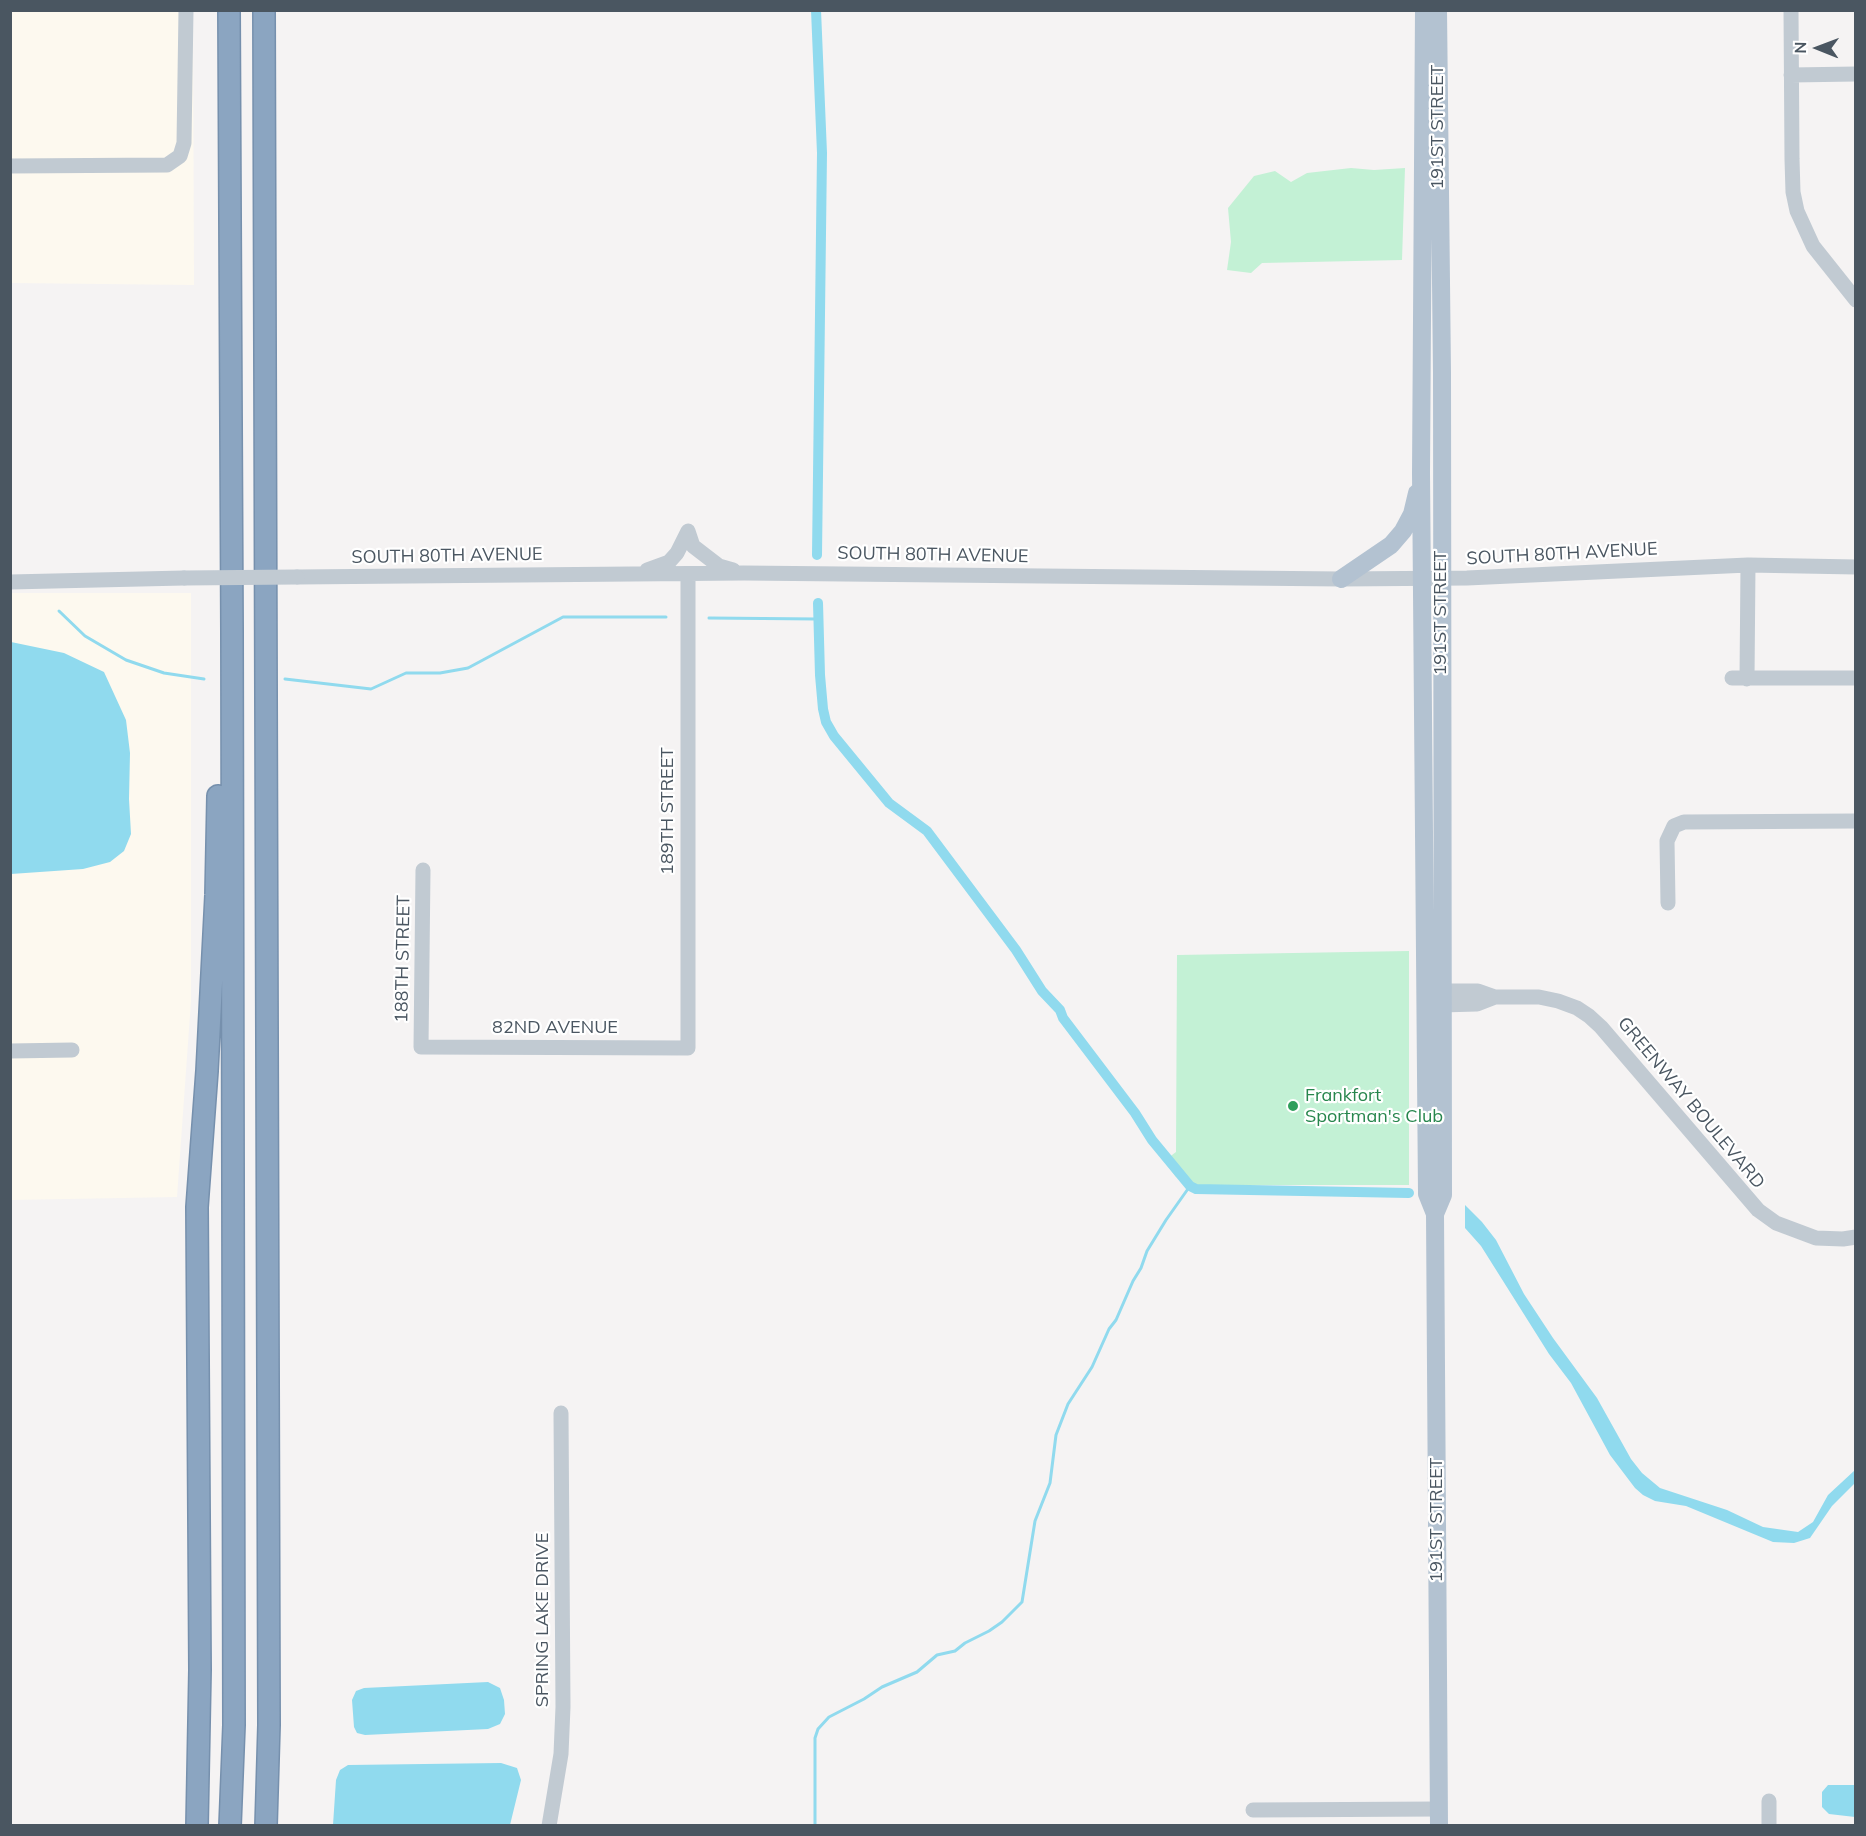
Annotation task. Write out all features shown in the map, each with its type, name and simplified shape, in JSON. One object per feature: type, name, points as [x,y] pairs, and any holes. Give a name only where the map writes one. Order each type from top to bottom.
[{"type":"highway","points":[[228,10],[232,631],[234,1725],[230,1826]]},
{"type":"highway","points":[[264,10],[269,1713],[266,1826]]},
{"type":"highway","points":[[197,1826],[200,1658],[197,1207],[214,930],[220,734],[232,631]]},
{"type":"main road","name":"191ST STREET","points":[[1424,10],[1421,473],[1427,1194],[1435,1214],[1439,1817]]},
{"type":"main road","name":"191ST STREET","points":[[1435,1214],[1443,1195],[1442,373],[1438,10]]},
{"type":"main road","points":[[1341,579],[1391,545],[1403,531],[1412,514],[1421,473]]},
{"type":"street","points":[[10,166],[167,165],[180,156],[184,143],[186,10]]},
{"type":"street","points":[[1791,10],[1792,159],[1793,192],[1797,211],[1813,246],[1856,300]]},
{"type":"street","points":[[1791,75],[1856,74]]},
{"type":"street","points":[[630,574],[669,562],[677,553],[688,531],[693,546],[719,566],[744,573]]},
{"type":"street","points":[[1748,565],[1739,678],[1856,678]]},
{"type":"street","name":"SOUTH 80TH AVENUE","points":[[10,582],[184,578],[744,573],[1341,579],[1442,578],[1748,565],[1856,567]]},
{"type":"street","name":"189TH STREET","points":[[688,574],[688,1048]]},
{"type":"street","points":[[1668,903],[1667,841],[1674,826],[1684,822],[1856,821]]},
{"type":"street","name":"188TH STREET","points":[[421,1047],[423,870]]},
{"type":"street","name":"GREENWAY BOULEVARD","points":[[1441,998],[1477,1004],[1495,997],[1539,997],[1558,1001],[1583,1012],[1602,1028],[1758,1210],[1776,1224],[1808,1236],[1834,1239],[1856,1237]]},
{"type":"street","name":"82ND AVENUE","points":[[421,1047],[688,1048]]},
{"type":"street","points":[[10,1051],[72,1050]]},
{"type":"street","name":"SPRING LAKE DRIVE","points":[[549,1826],[561,1754],[563,1707],[561,1413]]},
{"type":"street","points":[[1769,1801],[1769,1826]]},
{"type":"street","points":[[1253,1810],[1439,1817]]},
{"type":"shaded area","points":[[11,11],[193,11],[194,285],[11,283]]},
{"type":"shaded area","points":[[10,593],[191,593],[191,1001],[177,1197],[11,1200]]},
{"type":"green space","points":[[1351,168],[1374,170],[1405,168],[1402,260],[1262,263],[1251,273],[1227,270],[1231,242],[1228,208],[1254,176],[1275,171],[1291,182],[1307,173]]},
{"type":"green space","name":"Frankfort Sportman's Club","points":[[1409,951],[1409,1185],[1197,1185],[1176,1177],[1164,1161],[1176,1152],[1177,955]]},
{"type":"water","points":[[11,642],[64,653],[104,672],[126,720],[130,753],[131,834],[124,851],[110,862],[83,869],[11,874]]},
{"type":"water","points":[[1465,1205],[1496,1240],[1524,1294],[1597,1398],[1631,1459],[1642,1473],[1660,1488],[1727,1510],[1763,1527],[1798,1532],[1813,1522],[1828,1495],[1855,1470],[1855,1483],[1832,1506],[1810,1538],[1794,1543],[1773,1542],[1686,1506],[1655,1501],[1635,1488],[1610,1455],[1571,1383],[1549,1354],[1481,1246],[1465,1228]]},
{"type":"water","points":[[488,1682],[500,1688],[505,1714],[500,1724],[488,1729],[365,1735],[357,1733],[354,1727],[352,1700],[356,1691],[364,1688]]},
{"type":"water","points":[[501,1763],[517,1768],[521,1780],[510,1825],[333,1825],[336,1780],[340,1770],[348,1765]]},
{"type":"water","points":[[1828,1785],[1855,1785],[1855,1817],[1829,1814],[1822,1807],[1822,1792]]},
{"type":"waterway","points":[[816,10],[822,153],[817,555]]},
{"type":"waterway","points":[[818,603],[823,709],[826,722],[834,736],[889,803],[927,831],[1016,950],[1042,991],[1060,1010],[1063,1018],[1135,1113],[1152,1140],[1190,1186],[1196,1189],[1409,1193]]},
{"type":"waterway","points":[[59,611],[85,636],[126,660],[164,673],[204,679]]},
{"type":"waterway","points":[[285,679],[371,689],[406,673],[440,673],[468,668],[563,617],[666,617]]},
{"type":"waterway","points":[[709,618],[817,619]]},
{"type":"waterway","points":[[815,1826],[815,1738],[818,1729],[829,1717],[882,1687],[917,1672],[937,1655],[955,1651],[965,1643],[989,1631],[1002,1622],[1022,1602],[1035,1521],[1050,1483],[1056,1435],[1068,1404],[1092,1367],[1141,1268],[1147,1251],[1190,1186]]},
{"type":"place","name":"Frankfort Sportman's Club","points":[[1293,1106]]}]
